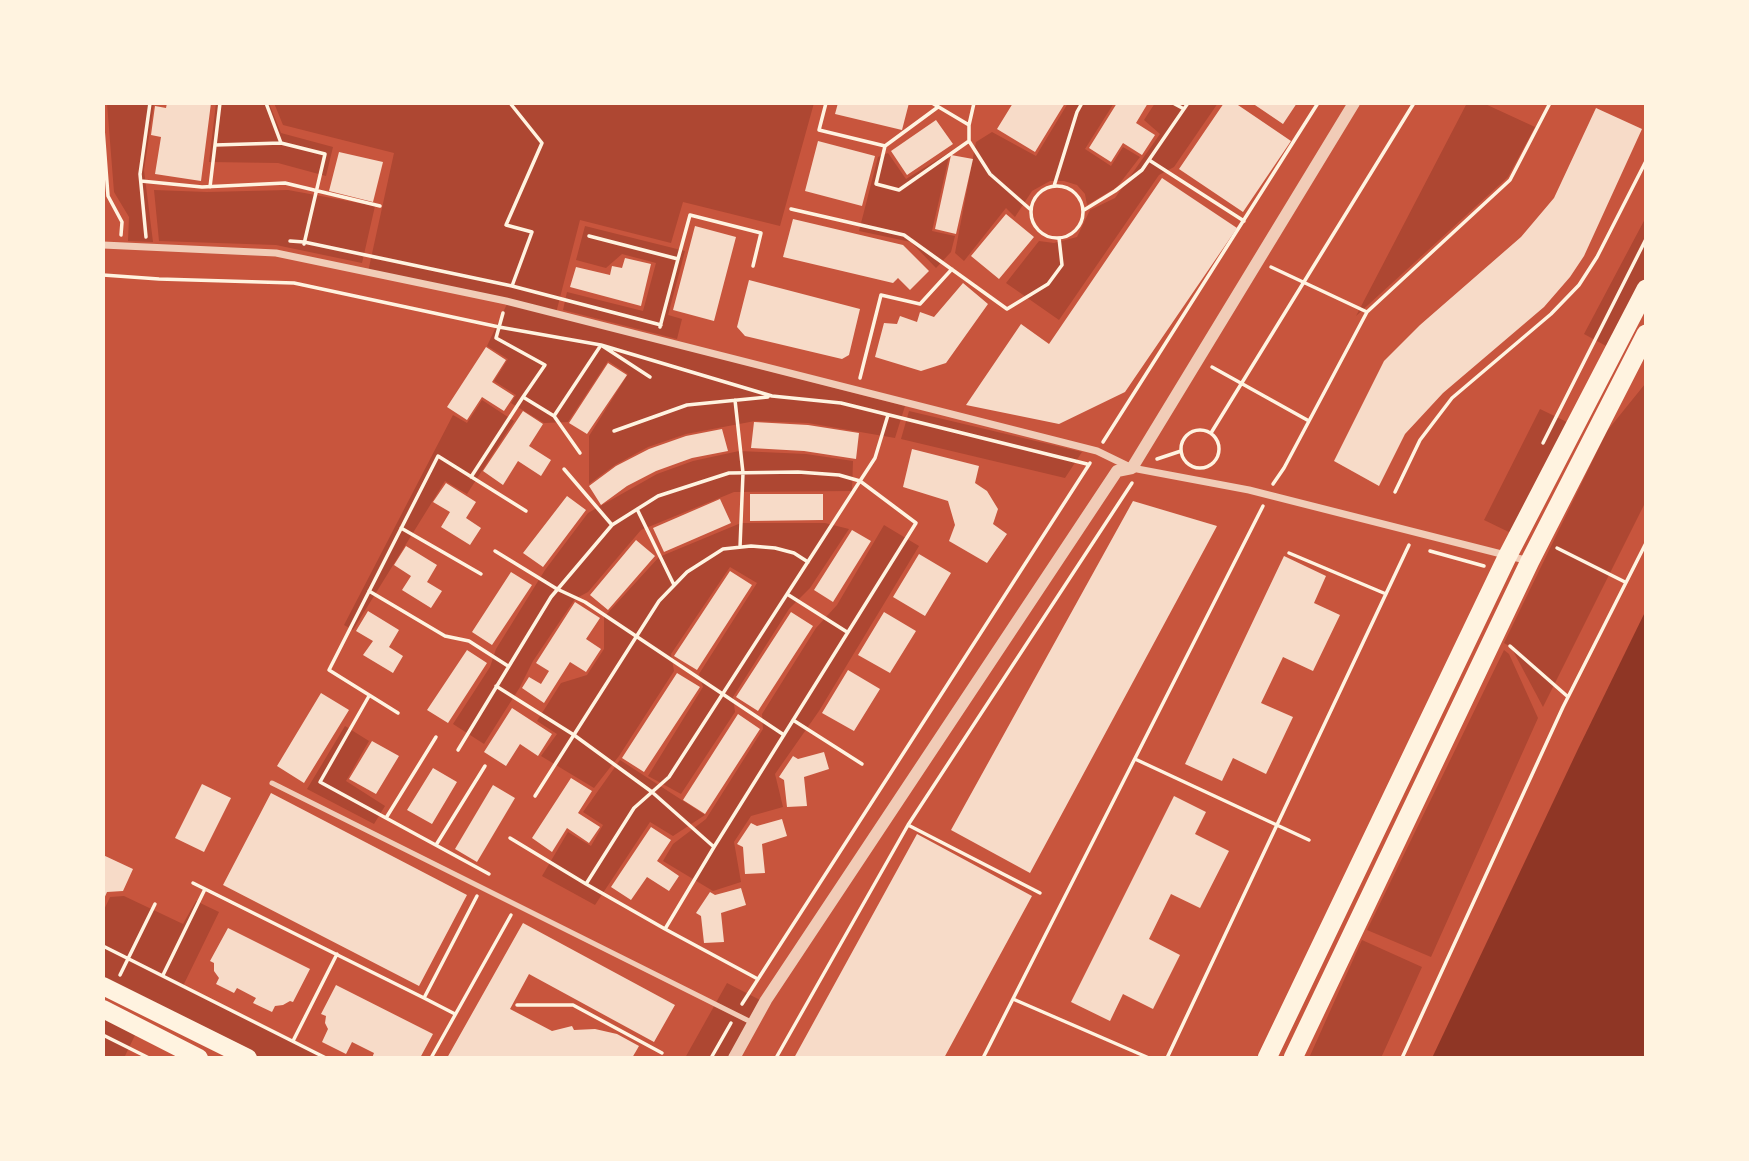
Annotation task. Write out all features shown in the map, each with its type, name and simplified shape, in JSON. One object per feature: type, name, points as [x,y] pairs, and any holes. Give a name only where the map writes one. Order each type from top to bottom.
[{"type":"highway","points":[[1267,1058],[1505,563],[1646,289]]},
{"type":"highway","points":[[1293,1058],[1530,561],[1646,334]]},
{"type":"main road","points":[[108,988],[248,1058]]},
{"type":"main road","points":[[103,1009],[199,1058]]},
{"type":"street","points":[[1137,469],[1354,103]]},
{"type":"street","points":[[103,245],[276,253],[506,301],[1097,451],[1137,469],[1265,494],[1505,563],[1530,561]]},
{"type":"street","points":[[734,1058],[774,988],[1117,471],[1137,469]]},
{"type":"lane","points":[[272,783],[753,1023]]},
{"type":"path","points":[[148,247],[141,181],[150,103]]},
{"type":"path","points":[[210,187],[220,103]]},
{"type":"path","points":[[267,103],[281,143]]},
{"type":"path","points":[[471,477],[545,365],[496,338],[506,301],[532,232],[506,225],[542,143],[510,103]]},
{"type":"path","points":[[826,103],[820,130],[885,146]]},
{"type":"path","points":[[932,103],[969,125]]},
{"type":"path","points":[[974,103],[969,141],[990,174],[1031,210]]},
{"type":"path","points":[[1054,186],[1082,103]]},
{"type":"path","points":[[1173,103],[1184,109]]},
{"type":"path","points":[[1084,210],[1142,170],[1188,103]]},
{"type":"path","points":[[711,1058],[757,979],[1318,103]]},
{"type":"path","points":[[1211,433],[1414,103]]},
{"type":"path","points":[[1265,494],[1284,468],[1367,312],[1510,180],[1550,103]]},
{"type":"path","points":[[938,107],[885,146],[876,184],[899,190],[969,141]]},
{"type":"path","points":[[103,129],[108,196],[122,222],[121,246]]},
{"type":"path","points":[[215,145],[281,143],[325,154],[301,258]]},
{"type":"path","points":[[1149,160],[1244,220]]},
{"type":"path","points":[[1395,492],[1420,440],[1452,398],[1551,314],[1579,285],[1597,257],[1646,161]]},
{"type":"path","points":[[141,181],[210,187],[285,183],[380,206]]},
{"type":"path","points":[[1054,186],[1071,189],[1077,194],[1084,210],[1080,226],[1067,237],[1059,238],[1042,233],[1031,219],[1031,210],[1038,194],[1054,186]]},
{"type":"path","points":[[791,209],[904,234],[1007,309],[1048,284],[1062,265],[1059,238]]},
{"type":"path","points":[[657,340],[690,215],[761,233],[753,266]]},
{"type":"path","points":[[589,236],[678,259]]},
{"type":"path","points":[[1265,278],[1271,267],[1367,312]]},
{"type":"path","points":[[857,391],[881,295],[920,304],[952,269]]},
{"type":"path","points":[[103,275],[294,283],[499,327],[601,345],[772,396],[841,403],[1117,471]]},
{"type":"path","points":[[601,345],[650,377]]},
{"type":"path","points":[[554,416],[601,345]]},
{"type":"path","points":[[1217,355],[1210,366],[1309,421]]},
{"type":"path","points":[[614,431],[687,405],[772,396]]},
{"type":"path","points":[[523,397],[554,416],[580,453]]},
{"type":"path","points":[[735,400],[743,473],[740,547]]},
{"type":"path","points":[[586,884],[634,808],[669,777],[875,458],[888,415]]},
{"type":"path","points":[[1205,430],[1211,433],[1218,443],[1218,456],[1210,465],[1191,466],[1181,451],[1184,439],[1193,431],[1205,430]]},
{"type":"path","points":[[776,1058],[908,825],[1137,469],[1151,461],[1158,449]]},
{"type":"path","points":[[398,713],[329,670],[438,456],[526,511]]},
{"type":"path","points":[[564,469],[612,525]]},
{"type":"path","points":[[458,750],[557,589],[612,525],[659,496],[729,473],[798,472],[839,475],[860,481],[916,523],[665,929]]},
{"type":"path","points":[[983,1058],[1264,504],[1254,501]]},
{"type":"path","points":[[637,509],[674,585]]},
{"type":"path","points":[[401,528],[481,574]]},
{"type":"path","points":[[1539,543],[1564,550],[1626,582]]},
{"type":"path","points":[[1402,1058],[1567,697],[1646,543]]},
{"type":"path","points":[[1167,1058],[1409,545],[1419,548]]},
{"type":"path","points":[[535,796],[659,601],[687,572],[723,549],[740,547],[775,548],[794,553],[808,562]]},
{"type":"path","points":[[495,551],[637,635],[784,735]]},
{"type":"path","points":[[1429,551],[1505,563]]},
{"type":"path","points":[[1289,553],[1386,594]]},
{"type":"path","points":[[369,592],[444,636],[469,641],[509,666]]},
{"type":"path","points":[[787,594],[848,633]]},
{"type":"path","points":[[1493,638],[1513,648],[1567,697]]},
{"type":"path","points":[[496,687],[574,735],[652,792],[714,847]]},
{"type":"path","points":[[369,696],[320,782],[489,874]]},
{"type":"path","points":[[793,720],[862,764]]},
{"type":"path","points":[[386,818],[436,737]]},
{"type":"path","points":[[1135,759],[1309,840]]},
{"type":"path","points":[[436,846],[485,766]]},
{"type":"path","points":[[908,825],[1041,893]]},
{"type":"path","points":[[510,838],[665,929],[774,988]]},
{"type":"path","points":[[193,883],[455,1014]]},
{"type":"path","points":[[424,998],[482,887]]},
{"type":"path","points":[[163,975],[205,889]]},
{"type":"path","points":[[108,988],[129,958],[155,904]]},
{"type":"path","points":[[430,1058],[517,904]]},
{"type":"path","points":[[103,946],[326,1058]]},
{"type":"path","points":[[293,1041],[337,954]]},
{"type":"path","points":[[1013,999],[1149,1058]]},
{"type":"path","points":[[517,1005],[573,1005],[662,1053]]},
{"type":"path","points":[[103,1035],[149,1058]]},
{"type":"shaded area","points":[[107,103],[154,103],[144,170],[153,242],[128,241],[129,217],[114,192]]},
{"type":"shaded area","points":[[216,103],[269,103],[281,133],[333,147],[326,176],[278,163],[209,162]]},
{"type":"shaded area","points":[[274,103],[814,103],[780,226],[683,202],[671,243],[580,220],[556,313],[368,272],[394,153],[283,125]]},
{"type":"shaded area","points":[[1068,103],[1114,103],[1085,149],[1111,166],[1123,147],[1140,157],[1117,187],[1087,205],[1085,194],[1077,185],[1064,181],[1050,181],[1032,191],[1015,217],[1006,208],[964,261],[955,253],[976,142],[992,132],[1036,156]]},
{"type":"shaded area","points":[[1155,103],[1218,103],[1174,167],[1159,175],[1059,320],[1006,283],[1039,241],[1054,243],[1077,237],[1090,210],[1115,198],[1160,134],[1144,120]]},
{"type":"shaded area","points":[[1467,103],[1483,103],[1535,127],[1508,177],[1356,316]]},
{"type":"shaded area","points":[[950,152],[932,231],[955,236],[951,252],[936,268],[911,242],[859,231],[878,157],[888,153],[906,179]]},
{"type":"shaded area","points":[[154,190],[288,190],[375,206],[362,263],[276,245],[159,241]]},
{"type":"shaded area","points":[[1646,217],[1646,276],[1608,347],[1584,334]]},
{"type":"shaded area","points":[[585,226],[685,251],[668,315],[682,319],[677,339],[563,310],[567,292],[643,311],[656,263],[622,254],[606,268],[576,260]]},
{"type":"shaded area","points":[[507,304],[905,406],[895,438],[808,423],[755,421],[686,434],[648,447],[615,465],[589,484],[589,436],[628,374],[608,361],[568,422],[544,423],[511,403],[516,395],[494,381],[508,359],[487,346]]},
{"type":"shaded area","points":[[1645,384],[1646,501],[1543,707],[1511,647],[1504,643],[1607,431]]},
{"type":"shaded area","points":[[482,400],[514,421],[467,494],[445,481],[353,630],[344,625],[453,415],[467,423]]},
{"type":"shaded area","points":[[1540,409],[1569,423],[1513,534],[1484,520]]},
{"type":"shaded area","points":[[909,411],[1082,452],[1065,478],[901,439]]},
{"type":"shaded area","points":[[739,451],[806,454],[853,461],[852,491],[734,492],[641,530],[588,592],[575,599],[533,661],[484,744],[453,724],[490,667],[496,649],[545,570],[588,513],[657,474],[693,461]]},
{"type":"shaded area","points":[[741,523],[825,523],[849,529],[810,588],[789,609],[733,697],[735,712],[681,794],[648,776],[703,687],[699,674],[757,583],[730,567],[671,654],[674,671],[619,756],[594,788],[541,756],[557,734],[537,721],[561,683],[587,675],[604,649],[604,617],[659,557]]},
{"type":"shaded area","points":[[884,525],[919,546],[819,711],[775,774],[783,807],[751,816],[734,842],[741,882],[713,891],[663,861],[673,844],[706,819],[763,729],[762,714],[816,628],[837,605]]},
{"type":"shaded area","points":[[1646,610],[1646,1058],[1432,1058],[1579,747]]},
{"type":"shaded area","points":[[1504,650],[1509,654],[1538,718],[1431,957],[1367,930]]},
{"type":"shaded area","points":[[345,726],[369,741],[346,781],[385,806],[374,824],[307,789]]},
{"type":"shaded area","points":[[620,760],[705,815],[673,836],[650,822],[595,905],[542,876],[568,832],[591,846],[603,825],[583,812]]},
{"type":"shaded area","points":[[124,896],[183,924],[196,901],[219,912],[183,986],[330,1058],[258,1058],[103,980],[103,912],[110,897]]},
{"type":"shaded area","points":[[1362,940],[1422,967],[1381,1058],[1309,1058]]},
{"type":"shaded area","points":[[727,983],[762,1001],[731,1058],[685,1058]]},
{"type":"shaded area","points":[[103,1013],[137,1031],[124,1058],[103,1058]]},
{"type":"building","points":[[167,103],[211,103],[201,181],[155,174],[161,137],[151,135],[155,106],[166,108]]},
{"type":"building","points":[[838,103],[909,103],[902,130],[835,114]]},
{"type":"building","points":[[1013,103],[1065,103],[1035,152],[997,129]]},
{"type":"building","points":[[1117,103],[1148,103],[1136,123],[1155,135],[1142,155],[1123,143],[1111,162],[1089,148]]},
{"type":"building","points":[[1224,103],[1235,103],[1291,141],[1243,212],[1179,169]]},
{"type":"building","points":[[1252,103],[1297,103],[1283,124]]},
{"type":"building","points":[[1596,108],[1642,129],[1584,256],[1570,277],[1544,307],[1443,393],[1405,434],[1379,486],[1334,461],[1384,361],[1420,325],[1521,237],[1554,198]]},
{"type":"building","points":[[936,120],[953,144],[907,175],[891,151]]},
{"type":"building","points":[[818,141],[875,156],[862,206],[805,191]]},
{"type":"building","points":[[339,152],[383,162],[373,202],[329,191]]},
{"type":"building","points":[[951,155],[973,159],[956,234],[935,229]]},
{"type":"building","points":[[1162,178],[1237,228],[1125,392],[1059,424],[966,405],[1021,324],[1049,344]]},
{"type":"building","points":[[1006,214],[1034,237],[999,279],[971,256]]},
{"type":"building","points":[[793,219],[903,245],[929,271],[910,290],[898,278],[893,283],[783,257]]},
{"type":"building","points":[[695,226],[736,237],[714,321],[673,310]]},
{"type":"building","points":[[625,258],[651,264],[641,306],[570,287],[576,267],[610,275],[612,266],[622,268]]},
{"type":"building","points":[[749,280],[860,309],[849,355],[842,359],[745,336],[737,327]]},
{"type":"building","points":[[963,283],[988,304],[946,363],[921,371],[875,357],[884,323],[897,324],[900,316],[917,322],[920,312],[934,317]]},
{"type":"building","points":[[486,347],[506,360],[492,382],[514,396],[504,411],[482,397],[467,420],[447,407]]},
{"type":"building","points":[[608,363],[627,375],[587,434],[569,423]]},
{"type":"building","points":[[523,411],[543,424],[529,446],[551,460],[541,476],[518,461],[503,485],[483,471]]},
{"type":"building","points":[[754,422],[808,425],[859,433],[856,459],[804,451],[751,448]]},
{"type":"building","points":[[722,429],[728,451],[692,458],[656,471],[627,486],[601,505],[589,486],[616,466],[649,449],[686,436]]},
{"type":"building","points":[[912,449],[979,466],[975,483],[987,491],[998,509],[993,524],[1007,534],[987,563],[949,541],[955,525],[948,501],[903,487]]},
{"type":"building","points":[[446,483],[476,502],[466,518],[481,528],[470,545],[441,527],[450,512],[433,502]]},
{"type":"building","points":[[750,494],[823,494],[823,520],[750,521]]},
{"type":"building","points":[[567,496],[586,510],[543,567],[523,553]]},
{"type":"building","points":[[720,499],[731,523],[664,552],[653,528]]},
{"type":"building","points":[[1133,501],[1217,526],[1030,873],[951,830]]},
{"type":"building","points":[[852,530],[871,541],[833,602],[814,590]]},
{"type":"building","points":[[636,540],[655,556],[608,610],[590,595]]},
{"type":"building","points":[[406,546],[437,565],[427,582],[442,591],[431,608],[402,590],[411,576],[394,565]]},
{"type":"building","points":[[919,554],[951,573],[925,616],[893,597]]},
{"type":"building","points":[[1284,556],[1326,576],[1314,603],[1340,615],[1313,671],[1283,657],[1261,703],[1293,717],[1266,774],[1233,758],[1222,781],[1185,764]]},
{"type":"building","points":[[730,571],[752,585],[697,670],[674,656]]},
{"type":"building","points":[[511,572],[532,585],[492,645],[472,632]]},
{"type":"building","points":[[575,602],[600,618],[586,639],[601,649],[586,672],[570,662],[544,703],[522,688],[529,677],[541,684],[549,671],[536,663]]},
{"type":"building","points":[[368,611],[399,630],[389,647],[403,656],[393,673],[363,655],[373,641],[356,631]]},
{"type":"building","points":[[791,612],[813,626],[758,711],[736,697]]},
{"type":"building","points":[[884,612],[916,631],[890,673],[858,655]]},
{"type":"building","points":[[467,650],[487,663],[448,723],[427,710]]},
{"type":"building","points":[[848,670],[880,689],[854,731],[822,713]]},
{"type":"building","points":[[677,673],[700,687],[644,772],[622,758]]},
{"type":"building","points":[[321,693],[349,710],[304,783],[277,766]]},
{"type":"building","points":[[512,708],[552,734],[538,756],[520,744],[506,766],[484,752]]},
{"type":"building","points":[[738,714],[760,729],[705,814],[683,800]]},
{"type":"building","points":[[372,741],[399,756],[376,794],[349,779]]},
{"type":"building","points":[[824,752],[829,769],[804,777],[807,806],[787,807],[784,780],[779,777],[793,756],[798,759]]},
{"type":"building","points":[[433,768],[457,782],[432,824],[407,810]]},
{"type":"building","points":[[571,778],[592,791],[578,813],[600,827],[589,843],[567,828],[552,852],[532,838]]},
{"type":"building","points":[[202,784],[231,798],[204,852],[175,838]]},
{"type":"building","points":[[493,785],[515,798],[477,862],[455,849]]},
{"type":"building","points":[[271,793],[467,895],[419,986],[223,885]]},
{"type":"building","points":[[1174,796],[1206,812],[1195,834],[1229,851],[1200,908],[1171,894],[1149,939],[1180,955],[1153,1009],[1123,994],[1110,1021],[1071,1002]]},
{"type":"building","points":[[782,819],[787,836],[762,844],[765,873],[745,874],[743,847],[737,844],[751,823],[757,826]]},
{"type":"building","points":[[651,827],[671,840],[657,861],[679,876],[669,891],[647,877],[631,900],[611,887]]},
{"type":"building","points":[[917,834],[1032,896],[944,1058],[794,1058]]},
{"type":"building","points":[[103,855],[133,869],[123,891],[107,892],[103,901]]},
{"type":"building","points":[[741,888],[746,905],[721,913],[724,942],[704,943],[701,916],[696,913],[710,892],[715,895]]},
{"type":"building","points":[[523,923],[675,1005],[654,1042],[529,974],[510,1009],[552,1031],[572,1026],[574,1030],[595,1029],[617,1034],[639,1046],[632,1058],[447,1058]]},
{"type":"building","points":[[228,928],[310,969],[293,1002],[275,1006],[272,1012],[253,1003],[256,998],[237,988],[234,993],[216,984],[219,978],[214,971],[214,963],[210,961]]},
{"type":"building","points":[[336,985],[433,1034],[420,1058],[372,1058],[374,1053],[352,1042],[346,1054],[322,1042],[328,1029],[326,1016],[321,1014]]}]
